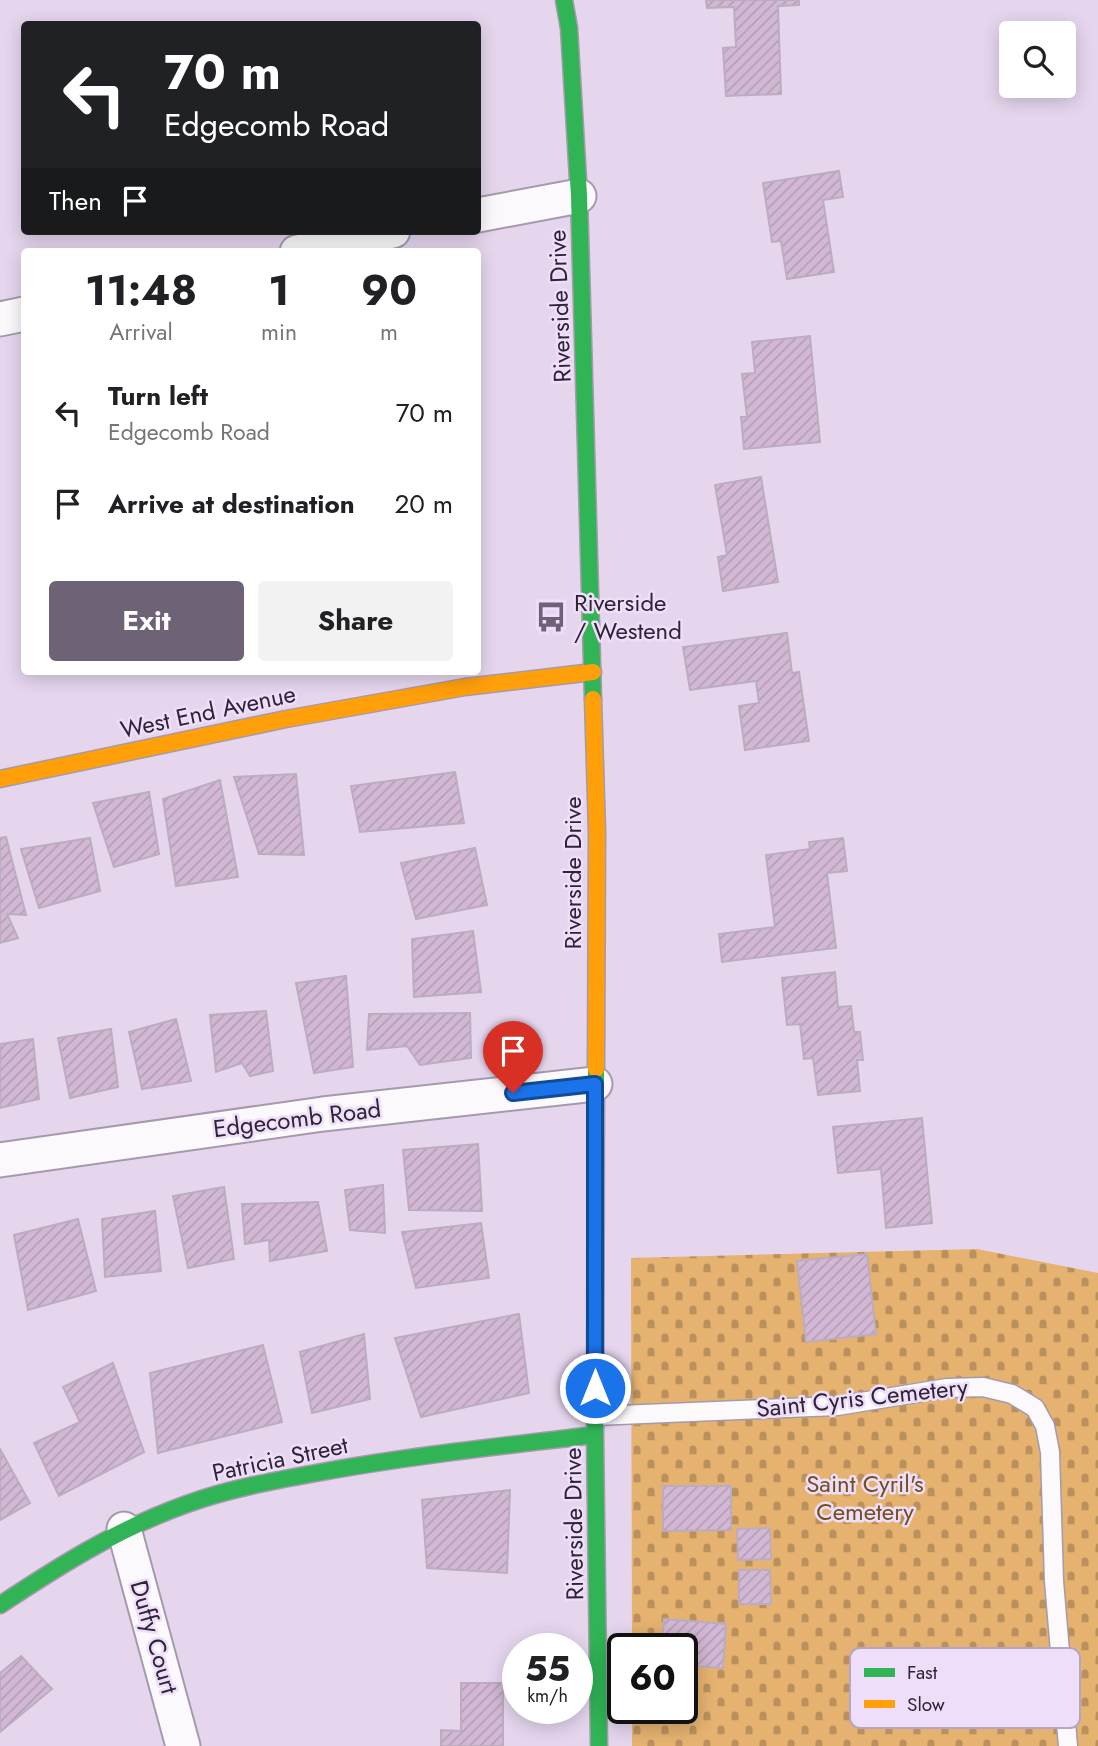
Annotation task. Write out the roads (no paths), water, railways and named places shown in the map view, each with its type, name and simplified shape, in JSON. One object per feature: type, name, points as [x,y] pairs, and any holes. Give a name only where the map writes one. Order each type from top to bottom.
[{"type":"main road","name":"Riverside Drive","points":[[564,0],[569,28],[579,197],[597,832],[595,1435],[599,1746]]},
{"type":"main road","name":"West End Avenue","points":[[0,779],[286,719],[465,687],[593,672]]},
{"type":"main road","name":"Patricia Street","points":[[0,1605],[124,1529],[187,1503],[258,1483],[389,1460],[595,1435]]},
{"type":"street","points":[[481,214],[579,197]]},
{"type":"street","points":[[315,248],[375,235]]},
{"type":"street","points":[[0,319],[21,315]]},
{"type":"street","name":"Edgecomb Road","points":[[0,1160],[323,1114],[595,1084]]},
{"type":"street","name":"Duffy Court","points":[[124,1529],[183,1746]]},
{"type":"lane","name":"Saint Cyris Cemetery","points":[[595,1416],[837,1406],[947,1388],[983,1387],[1012,1394],[1035,1408],[1045,1426],[1050,1452],[1054,1581],[1060,1648]]},
{"type":"lane","name":"Saint Cyris Cemetery","points":[[1066,1728],[1068,1746]]},
{"type":"place","name":"Riverside / Westend","points":[[551,617]]},
{"type":"park label","name":"Saint Cyril's Cemetery","points":[[865,1498]]}]
